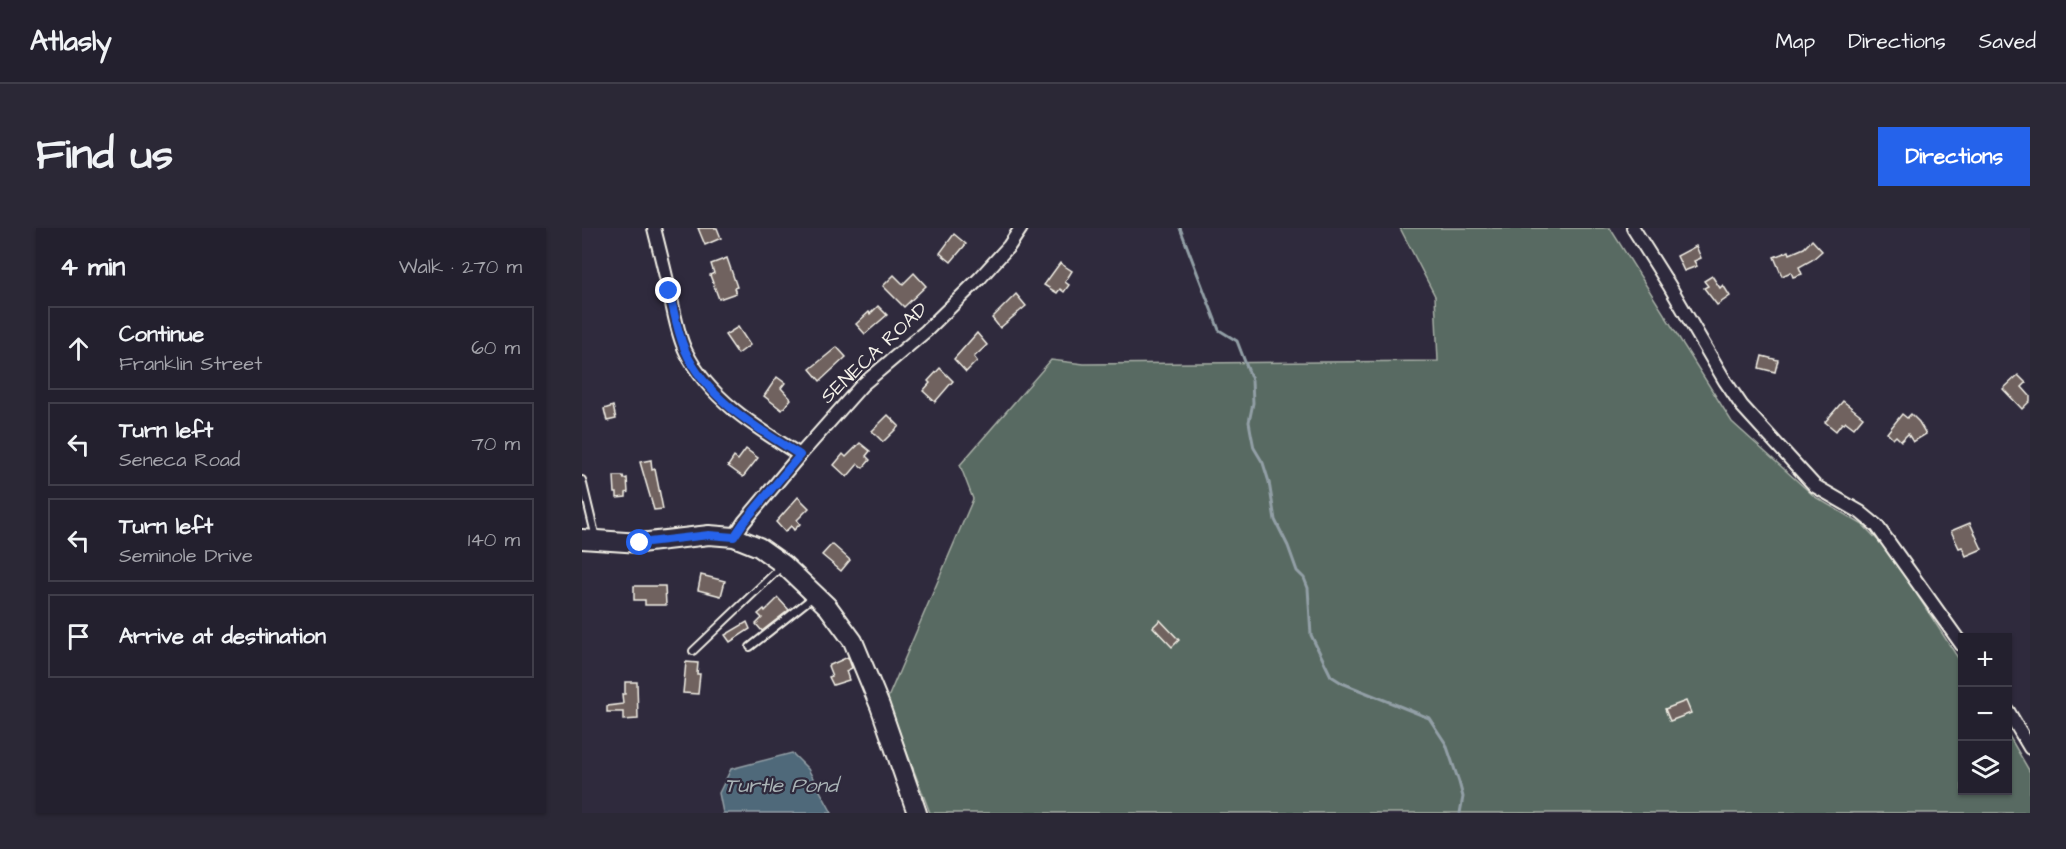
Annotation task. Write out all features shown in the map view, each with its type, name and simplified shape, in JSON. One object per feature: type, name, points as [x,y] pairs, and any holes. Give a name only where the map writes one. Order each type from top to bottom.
[{"type":"main road","points":[[590,540],[640,543],[709,535],[734,537],[759,547],[783,564],[836,616],[859,653],[917,813]]},
{"type":"street","points":[[654,228],[679,332],[685,351],[697,372],[730,407],[800,455]]},
{"type":"street","name":"SENECA ROAD","points":[[734,537],[800,455],[862,385],[926,331],[980,278],[1009,246],[1021,228]]},
{"type":"street","points":[[1633,228],[1742,406],[1815,486],[1860,512],[1877,526],[1958,639]]},
{"type":"street","points":[[2012,719],[2030,748]]},
{"type":"lane","points":[[582,480],[590,540]]},
{"type":"lane","points":[[693,651],[783,564]]},
{"type":"lane","points":[[750,647],[816,594]]},
{"type":"green space","points":[[1400,228],[1610,228],[1732,422],[1815,497],[1863,525],[1890,553],[1958,658],[1958,795],[2012,795],[2012,741],[2030,772],[2030,813],[930,813],[887,700],[973,499],[960,465],[1051,360],[1084,364],[1438,361],[1435,296]]},
{"type":"water","name":"Turtle Pond","points":[[792,753],[808,769],[832,813],[723,813],[719,793],[731,769]]},
{"type":"building","points":[[698,228],[717,228],[721,238],[705,245]]},
{"type":"building","points":[[954,234],[966,244],[951,262],[940,253]]},
{"type":"building","points":[[1812,240],[1822,251],[1799,267],[1802,274],[1793,277],[1791,272],[1782,276],[1774,257],[1804,248]]},
{"type":"building","points":[[1696,246],[1701,258],[1694,261],[1697,266],[1684,271],[1677,256]]},
{"type":"building","points":[[727,258],[737,287],[734,288],[736,293],[719,299],[710,275],[714,273],[711,264]]},
{"type":"building","points":[[1060,263],[1072,271],[1065,282],[1069,285],[1064,292],[1060,289],[1057,293],[1044,285]]},
{"type":"building","points":[[914,273],[926,286],[904,307],[883,286],[894,275],[903,284]]},
{"type":"building","points":[[1712,276],[1720,288],[1723,285],[1730,296],[1717,305],[1704,288],[1708,286],[1704,281]]},
{"type":"building","points":[[1016,294],[1026,306],[1000,328],[992,318]]},
{"type":"building","points":[[878,306],[887,315],[865,334],[856,324]]},
{"type":"building","points":[[738,327],[750,345],[738,354],[725,335]]},
{"type":"building","points":[[977,333],[987,345],[974,357],[977,361],[966,372],[954,359]]},
{"type":"building","points":[[837,347],[846,357],[820,381],[810,369]]},
{"type":"building","points":[[1762,356],[1778,360],[1775,372],[1759,368]]},
{"type":"building","points":[[940,368],[953,381],[935,402],[923,391],[930,383],[928,381]]},
{"type":"building","points":[[2018,375],[2026,383],[2022,387],[2030,396],[2030,401],[2022,409],[2003,389]]},
{"type":"building","points":[[777,377],[785,383],[781,388],[791,399],[782,410],[764,396]]},
{"type":"building","points":[[1843,401],[1863,417],[1854,428],[1846,422],[1842,423],[1836,431],[1825,422]]},
{"type":"building","points":[[613,406],[616,419],[607,421],[604,409]]},
{"type":"building","points":[[1902,414],[1907,418],[1911,414],[1926,434],[1913,442],[1908,434],[1901,441],[1896,436],[1893,439],[1887,433]]},
{"type":"building","points":[[888,415],[899,426],[883,442],[872,431]]},
{"type":"building","points":[[860,443],[870,451],[866,456],[870,460],[863,468],[858,464],[847,477],[834,465],[843,454],[846,457]]},
{"type":"building","points":[[746,449],[758,458],[743,477],[728,466],[734,457],[738,460]]},
{"type":"building","points":[[651,460],[663,509],[654,510],[640,462]]},
{"type":"building","points":[[614,476],[627,478],[626,497],[617,498]]},
{"type":"building","points":[[798,497],[809,508],[797,520],[800,524],[794,530],[791,526],[785,532],[776,522]]},
{"type":"building","points":[[1970,523],[1982,549],[1966,556],[1962,547],[1959,548],[1951,531]]},
{"type":"building","points":[[832,544],[850,560],[841,571],[822,555]]},
{"type":"building","points":[[701,575],[725,581],[721,596],[698,590]]},
{"type":"building","points":[[634,586],[665,586],[666,605],[645,605],[645,600],[634,600]]},
{"type":"building","points":[[778,598],[789,610],[762,631],[756,624],[762,618],[758,614],[764,609],[765,611]]},
{"type":"building","points":[[1160,620],[1179,640],[1172,647],[1153,627]]},
{"type":"building","points":[[747,622],[750,629],[730,642],[725,635]]},
{"type":"building","points":[[848,657],[852,668],[846,671],[849,680],[833,685],[829,677],[832,676],[828,666]]},
{"type":"building","points":[[686,662],[698,663],[697,674],[700,674],[698,694],[683,693]]},
{"type":"building","points":[[625,682],[637,682],[638,719],[623,720],[623,712],[607,712],[607,706],[623,704],[622,694],[625,694]]},
{"type":"building","points":[[1686,701],[1691,713],[1670,721],[1665,709]]},
{"type":"waterway","points":[[1180,228],[1219,330],[1237,341],[1252,380],[1253,403],[1249,422],[1254,448],[1263,463],[1269,482],[1275,520],[1297,571],[1304,578],[1308,588],[1311,635],[1331,676],[1342,683],[1429,718],[1446,744],[1459,782],[1463,797],[1460,813]]},
{"type":"route","points":[[640,543],[709,535],[734,537],[800,455],[730,407],[697,372],[685,351],[669,291]]}]
